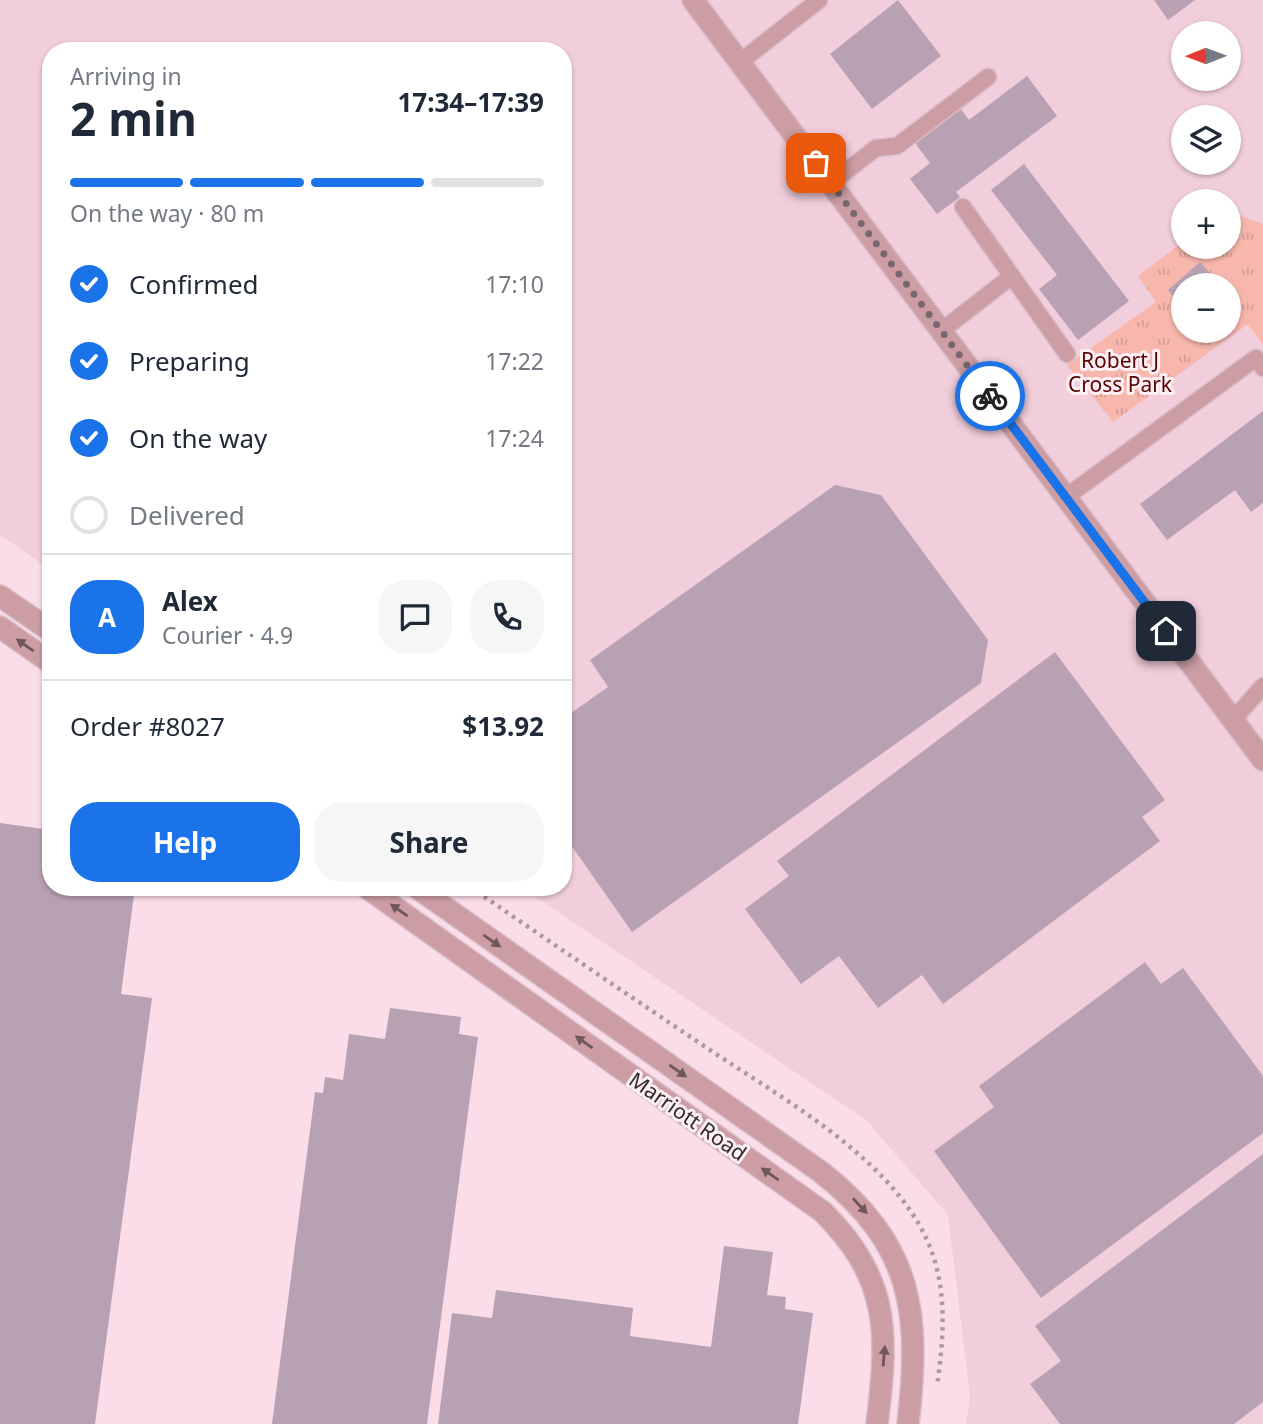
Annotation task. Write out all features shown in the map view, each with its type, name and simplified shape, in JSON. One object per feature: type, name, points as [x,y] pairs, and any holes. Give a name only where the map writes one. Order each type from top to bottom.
[{"type":"street","points":[[693,0],[1263,760]]},
{"type":"street","points":[[0,596],[42,625]]},
{"type":"street","points":[[0,627],[42,657]]},
{"type":"street","name":"Marriott Road","points":[[379,896],[823,1212],[840,1229],[867,1274],[878,1298],[883,1320],[885,1344],[877,1424]]},
{"type":"street","name":"Marriott Road","points":[[429,896],[821,1172],[864,1209],[886,1240],[904,1273],[911,1306],[914,1339],[908,1424]]},
{"type":"lane","points":[[740,62],[818,0]]},
{"type":"lane","points":[[831,183],[876,148],[897,146],[988,77]]},
{"type":"lane","points":[[963,207],[1067,354]]},
{"type":"lane","points":[[941,331],[1012,276]]},
{"type":"lane","points":[[1066,497],[1256,358],[1263,368]]},
{"type":"lane","points":[[1233,720],[1263,686]]},
{"type":"shaded area","points":[[0,0],[1263,0],[1263,1424],[966,1424],[970,1396],[948,1215],[866,1120],[534,896],[572,896],[572,42],[42,42],[42,564],[0,535]]},
{"type":"green space","name":"Robert J Cross Park","points":[[1241,216],[1263,224],[1263,345],[1248,324],[1241,329],[1241,273],[1171,273],[1171,343],[1222,343],[1113,422],[1067,365],[1156,302],[1138,276],[1171,251],[1171,259],[1241,259]]},
{"type":"building","points":[[898,0],[941,56],[872,109],[830,54]]},
{"type":"building","points":[[1154,0],[1195,0],[1168,20]]},
{"type":"building","points":[[1027,76],[1057,116],[956,192],[960,197],[937,214],[910,179],[930,163],[912,139],[958,105],[969,120]]},
{"type":"building","points":[[1024,164],[1129,301],[1078,340],[1039,289],[1057,275],[991,190]]},
{"type":"building","points":[[1200,262],[1210,273],[1187,273]]},
{"type":"building","points":[[1263,411],[1263,503],[1251,512],[1235,490],[1167,540],[1140,504]]},
{"type":"building","points":[[835,485],[881,495],[988,640],[981,683],[632,932],[572,846],[572,712],[608,687],[590,660]]},
{"type":"building","points":[[1055,652],[1165,800],[1142,817],[1160,841],[943,1004],[922,975],[878,1008],[839,956],[801,984],[745,909],[789,876],[777,861]]},
{"type":"building","points":[[0,823],[42,829],[42,896],[134,896],[121,994],[152,998],[95,1424],[0,1424]]},
{"type":"building","points":[[1145,962],[1161,984],[1183,968],[1263,1076],[1263,1133],[1041,1298],[934,1151],[994,1107],[979,1086]]},
{"type":"building","points":[[390,1008],[461,1017],[459,1034],[478,1037],[427,1424],[272,1424],[315,1092],[323,1093],[325,1077],[343,1080],[349,1034],[385,1039]]},
{"type":"building","points":[[1263,1154],[1263,1402],[1234,1424],[1060,1424],[1030,1384],[1061,1361],[1035,1326]]},
{"type":"building","points":[[724,1246],[773,1252],[767,1295],[786,1297],[785,1309],[813,1313],[798,1424],[438,1424],[452,1313],[492,1318],[496,1290],[633,1308],[630,1336],[711,1347]]},
{"type":"way so far","points":[[816,163],[990,396]]},
{"type":"route","points":[[990,396],[1166,631]]}]
